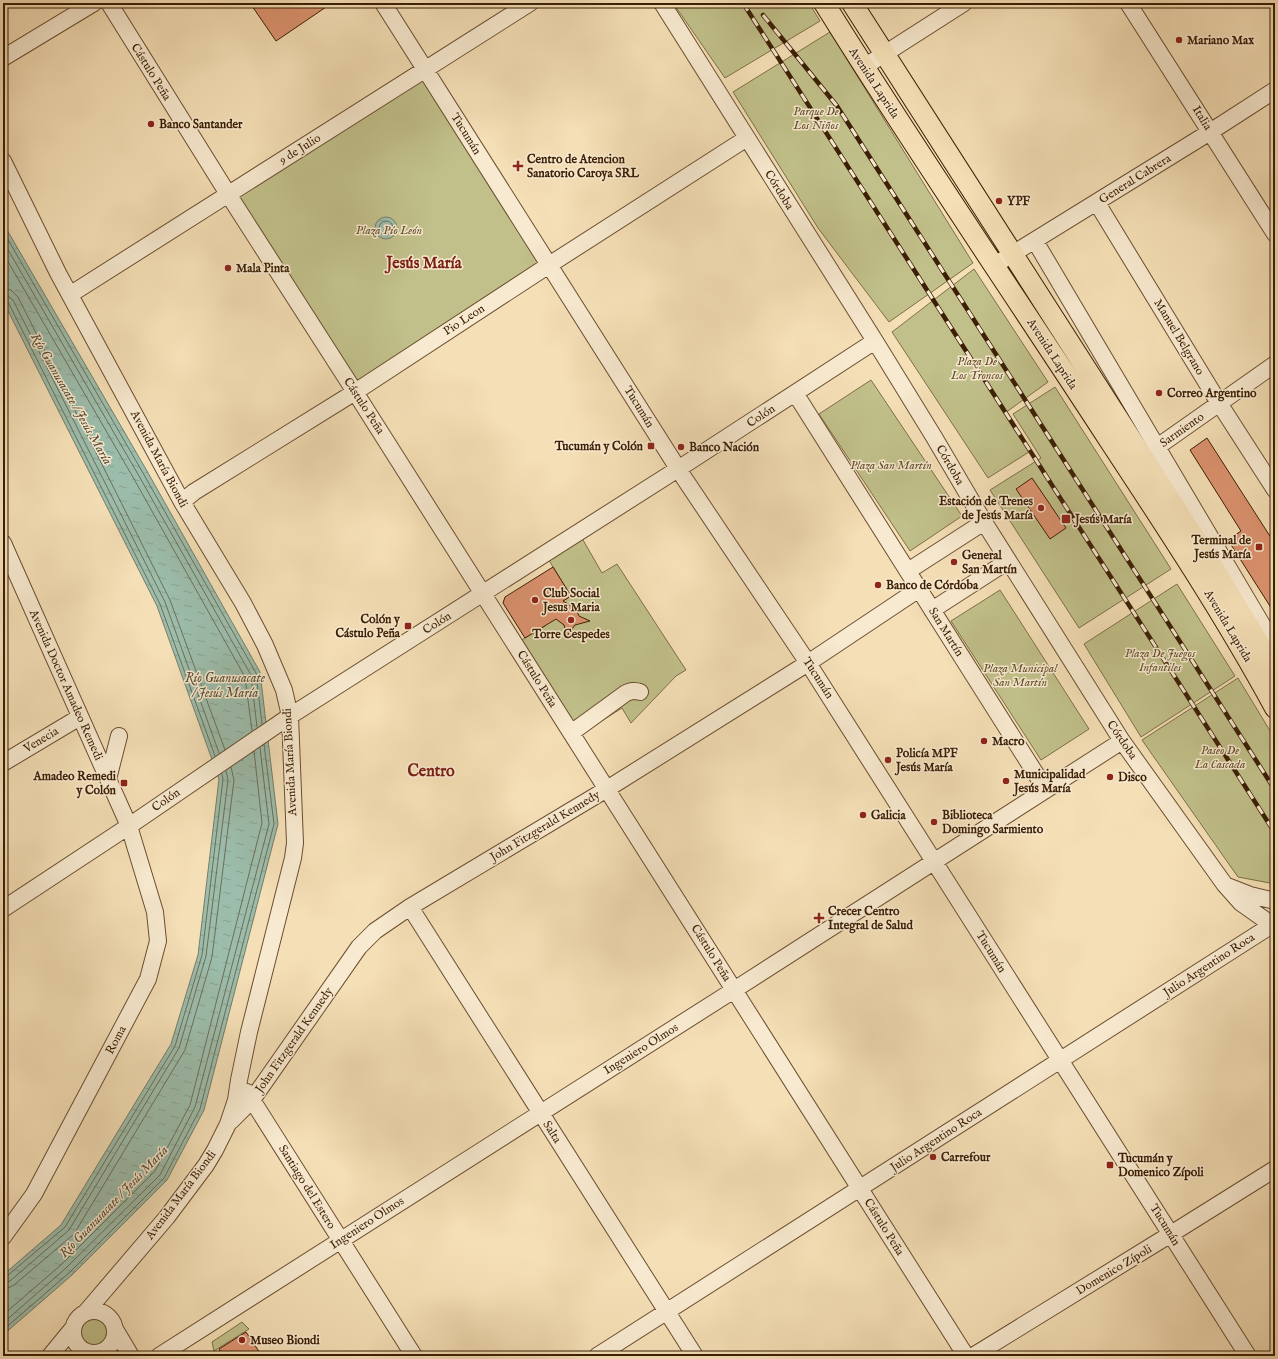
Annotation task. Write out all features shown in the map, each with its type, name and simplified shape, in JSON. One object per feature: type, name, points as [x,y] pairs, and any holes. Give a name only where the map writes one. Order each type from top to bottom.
[{"type":"main road","name":"Avenida Laprida","points":[[824,3],[993,266],[1142,457]]},
{"type":"main road","name":"Avenida Laprida","points":[[852,3],[1265,648],[1275,670]]},
{"type":"main road","name":"Avenida Laprida","points":[[1265,648],[1275,708]]},
{"type":"street","points":[[3,58],[94,3]]},
{"type":"street","name":"Cástulo Peña","points":[[109,3],[228,194],[966,1356]]},
{"type":"street","name":"Tucumán","points":[[383,3],[678,469],[808,662],[1248,1356]]},
{"type":"street","name":"9 de Julio","points":[[71,294],[530,3]]},
{"type":"street","name":"Córdoba","points":[[662,3],[875,341],[1008,561],[1122,742],[1225,885],[1241,903],[1274,925]]},
{"type":"street","points":[[864,67],[964,3]]},
{"type":"street","name":"Italia","points":[[1128,3],[1275,234]]},
{"type":"street","name":"General Cabrera","points":[[993,266],[1210,132],[1275,90]]},
{"type":"street","name":"Pio Leon","points":[[182,502],[194,492],[355,392],[746,138]]},
{"type":"street","name":"Avenida María Biondi","points":[[3,161],[58,272],[182,502],[243,604],[265,645],[284,690],[290,716],[295,843],[293,858],[249,1032],[236,1100],[228,1124],[206,1165],[166,1217],[86,1312]]},
{"type":"street","name":"Manuel Belgrano","points":[[1097,202],[1219,403],[1275,490]]},
{"type":"street","points":[[1035,241],[1142,457]]},
{"type":"street","name":"Colón","points":[[3,909],[290,716],[678,469],[875,341]]},
{"type":"street","name":"Sarmiento","points":[[1142,457],[1275,364]]},
{"type":"street","name":"San Martín","points":[[795,393],[1046,790]]},
{"type":"street","points":[[908,571],[984,522]]},
{"type":"street","name":"Avenida Doctor Amadeo Remedi","points":[[3,543],[9,569],[80,717],[128,826]]},
{"type":"street","points":[[932,610],[1008,561]]},
{"type":"street","name":"John Fitzgerald Kennedy","points":[[228,1124],[252,1100],[359,947],[375,931],[410,907],[607,789],[808,662],[919,589]]},
{"type":"street","points":[[571,733],[631,690],[640,692]]},
{"type":"street","name":"Venecia","points":[[3,763],[80,717]]},
{"type":"street","points":[[108,779],[119,736]]},
{"type":"street","name":"Ingeniero Olmos","points":[[159,1356],[1122,742]]},
{"type":"street","name":"Roma","points":[[3,1237],[34,1194],[148,980],[158,941],[155,912],[128,826]]},
{"type":"street","points":[[1225,885],[1250,895],[1275,900]]},
{"type":"street","name":"Salta","points":[[410,907],[695,1356]]},
{"type":"street","name":"Julio Argentino Roca","points":[[597,1356],[1274,925]]},
{"type":"street","name":"Santiago del Estero","points":[[239,1080],[414,1356]]},
{"type":"street","name":"Domenico Zípoli","points":[[973,1356],[1275,1169]]},
{"type":"street","points":[[91,1354],[111,1346],[114,1340],[106,1288]]},
{"type":"street","points":[[50,1356],[73,1328],[77,1320],[86,1312],[95,1311],[112,1322],[131,1356]]},
{"type":"street","points":[[73,1328],[73,1337],[82,1350],[91,1354],[124,1356]]},
{"type":"green space","points":[[673,3],[809,3],[820,21],[725,78]]},
{"type":"green space","name":"Parque De Los Niños","points":[[830,32],[973,263],[889,322],[818,228],[733,92]]},
{"type":"green space","name":"Plaza Pío León","points":[[426,70],[549,265],[355,392],[228,194]]},
{"type":"green space","name":"Plaza De Los Troncos","points":[[974,269],[1048,382],[1005,413],[1029,452],[988,478],[892,332]]},
{"type":"green space","name":"Plaza San Martín","points":[[871,380],[962,516],[910,551],[819,414]]},
{"type":"green space","points":[[1055,387],[1171,569],[1079,628],[990,490],[1041,458],[1013,414]]},
{"type":"green space","points":[[579,533],[602,573],[617,564],[686,670],[676,676],[631,723],[622,708],[575,738],[515,644],[545,626],[539,616],[571,596],[545,554]]},
{"type":"green space","name":"Plaza De Juegos Infantiles","points":[[1177,584],[1235,676],[1141,737],[1084,644]]},
{"type":"green space","name":"Plaza Municipal San Martín","points":[[1000,590],[1089,729],[1041,760],[951,621]]},
{"type":"green space","name":"Paseo De La Cascada","points":[[1238,678],[1275,739],[1275,884],[1238,877],[1142,740]]},
{"type":"green space","points":[[95,1316],[105,1321],[110,1331],[105,1341],[95,1346],[85,1341],[80,1331],[85,1321]]},
{"type":"green space","points":[[242,1322],[249,1329],[214,1351],[212,1342]]},
{"type":"water","points":[[386,217],[394,220],[397,228],[394,236],[386,239],[378,236],[375,228],[378,220]]},
{"type":"water","name":"Río Guanusacate / Jesús María","points":[[3,223],[147,471],[260,672],[278,824],[204,1110],[167,1180],[72,1275],[3,1335],[3,1275],[61,1225],[171,1044],[198,955],[219,779],[157,606],[3,301]]},
{"type":"building","points":[[250,3],[332,3],[276,41]]},
{"type":"building","points":[[1207,438],[1275,544],[1275,614],[1228,540],[1241,531],[1190,450]]},
{"type":"building","name":"Estación de Trenes de Jesús María","points":[[1032,478],[1066,528],[1050,539],[1016,489]]},
{"type":"building","name":"Club Social Jesus Maria","points":[[553,567],[571,596],[563,601],[576,609],[579,616],[590,621],[575,625],[567,636],[564,625],[556,619],[525,638],[503,603],[505,597]]},
{"type":"building","name":"Museo Biondi","points":[[246,1332],[262,1356],[223,1356],[219,1349]]},
{"type":"railway","points":[[743,3],[1275,833]]},
{"type":"railway","points":[[763,15],[837,106],[1275,790]]},
{"type":"place","name":"Mariano Max","points":[[1179,40]]},
{"type":"place","name":"Banco Santander","points":[[151,124]]},
{"type":"place","name":"Centro de Atencion Sanatorio Caroya SRL","points":[[518,166]]},
{"type":"place","name":"YPF","points":[[999,201]]},
{"type":"place","name":"Mala Pinta","points":[[228,268]]},
{"type":"place","name":"Correo Argentino","points":[[1159,393]]},
{"type":"place","name":"Tucumán y Colón","points":[[651,446]]},
{"type":"place","name":"Banco Nación","points":[[681,447]]},
{"type":"place","name":"Estación de Trenes de Jesús María","points":[[1041,508]]},
{"type":"place","name":"Jesús María","points":[[1066,519]]},
{"type":"place","name":"Terminal de Jesús María","points":[[1259,547]]},
{"type":"place","name":"General San Martín","points":[[954,562]]},
{"type":"place","name":"Banco de Córdoba","points":[[878,585]]},
{"type":"place","name":"Club Social Jesus Maria","points":[[535,600]]},
{"type":"place","name":"Torre Cespedes","points":[[571,620]]},
{"type":"place","name":"Colón y Cástulo Peña","points":[[408,626]]},
{"type":"place","name":"Macro","points":[[984,741]]},
{"type":"place","name":"Policía MPF Jesús María","points":[[888,760]]},
{"type":"place","name":"Disco","points":[[1110,777]]},
{"type":"place","name":"Municipalidad Jesús María","points":[[1006,781]]},
{"type":"place","name":"Amadeo Remedi y Colón","points":[[124,783]]},
{"type":"place","name":"Galicia","points":[[863,815]]},
{"type":"place","name":"Biblioteca Domingo Sarmiento","points":[[934,822]]},
{"type":"place","name":"Crecer Centro Integral de Salud","points":[[819,918]]},
{"type":"place","name":"Carrefour","points":[[933,1157]]},
{"type":"place","name":"Tucumán y Domenico Zípoli","points":[[1110,1165]]},
{"type":"place","name":"Museo Biondi","points":[[242,1340]]},
{"type":"district","name":"Jesús María","points":[[424,264]]},
{"type":"district","name":"Centro","points":[[431,772]]}]
